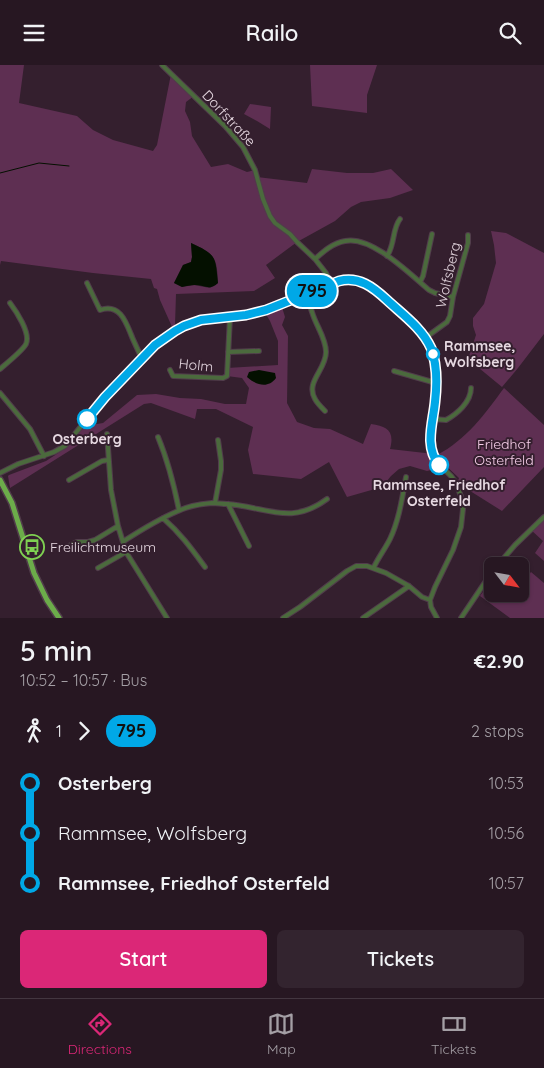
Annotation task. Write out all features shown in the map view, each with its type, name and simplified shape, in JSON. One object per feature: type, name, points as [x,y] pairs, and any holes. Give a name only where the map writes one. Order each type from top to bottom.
[{"type":"main road","points":[[0,480],[12,503],[37,580],[58,618]]},
{"type":"street","name":"Dorfstraße","points":[[162,65],[243,147],[255,170],[270,216],[275,223],[290,234],[315,259],[331,283]]},
{"type":"street","points":[[387,256],[391,250],[397,223],[400,219]]},
{"type":"street","points":[[420,282],[432,234]]},
{"type":"street","name":"Wolfsberg","points":[[425,338],[449,319],[468,243],[468,235]]},
{"type":"street","points":[[315,259],[336,243],[356,240],[372,245],[432,292],[453,297]]},
{"type":"street","points":[[0,473],[18,464],[54,452],[65,445],[100,402],[142,359],[165,337],[184,326],[201,320],[246,315],[266,310],[331,283],[343,280],[363,282],[382,296],[415,327],[425,338],[433,356],[436,400],[430,442],[436,461],[454,479],[462,499],[463,509],[461,527],[453,550],[430,600],[431,607],[437,618]]},
{"type":"street","points":[[88,283],[100,310],[110,308],[124,319],[142,359]]},
{"type":"street","points":[[307,294],[326,351],[323,366],[312,383],[315,399],[325,411]]},
{"type":"street","points":[[0,369],[25,346],[28,338],[17,311],[10,303]]},
{"type":"street","name":"Holm","points":[[170,370],[173,376],[223,379],[227,376],[230,317]]},
{"type":"street","name":"Holm","points":[[228,352],[259,351]]},
{"type":"street","points":[[394,371],[436,383]]},
{"type":"street","points":[[433,419],[443,421],[449,419],[460,410],[470,396],[471,389]]},
{"type":"street","points":[[0,393],[30,429],[44,456]]},
{"type":"street","points":[[107,434],[111,490],[118,526],[126,552],[167,618]]},
{"type":"street","points":[[158,437],[172,477],[179,510]]},
{"type":"street","points":[[215,503],[221,470],[218,440]]},
{"type":"street","points":[[69,480],[102,461],[108,460]]},
{"type":"street","points":[[374,567],[386,547],[399,515],[406,477]]},
{"type":"street","points":[[124,541],[179,510],[197,505],[228,504],[290,514],[311,509],[328,499]]},
{"type":"street","points":[[228,504],[248,546]]},
{"type":"street","points":[[505,557],[530,529],[544,517]]},
{"type":"street","points":[[163,518],[187,541],[205,567]]},
{"type":"street","points":[[65,548],[77,542],[95,540],[118,526]]},
{"type":"street","points":[[98,568],[126,552]]},
{"type":"street","points":[[283,618],[350,568],[363,565],[374,567],[397,579],[422,597],[430,600]]},
{"type":"street","points":[[461,618],[484,584]]},
{"type":"street","points":[[363,618],[409,586]]},
{"type":"green space","points":[[0,65],[24,65],[19,103],[77,116],[93,130],[113,140],[153,151],[157,145],[171,74],[194,96],[186,102],[185,111],[190,122],[192,136],[211,167],[228,164],[247,172],[255,170],[257,177],[307,183],[312,169],[347,173],[373,173],[391,169],[413,190],[390,198],[361,202],[351,207],[335,221],[297,242],[266,265],[275,278],[254,291],[176,294],[175,325],[177,327],[173,329],[151,279],[1,261],[0,265]],"holes":[[[191,243],[205,250],[213,257],[217,267],[218,283],[210,288],[194,285],[182,287],[174,283],[183,265],[191,262]]]},
{"type":"green space","points":[[310,65],[377,65],[367,95],[367,113],[312,106]]},
{"type":"green space","points":[[250,104],[271,107],[270,129],[244,114]]},
{"type":"green space","points":[[491,231],[506,233],[544,253],[544,334],[502,387],[468,359],[476,335],[473,318],[484,304],[496,263]]},
{"type":"green space","points":[[281,304],[285,317],[282,325],[288,336],[287,403],[297,422],[314,428],[330,429],[363,444],[371,424],[381,426],[390,434],[390,449],[429,452],[439,468],[427,471],[410,466],[399,469],[382,487],[347,497],[329,462],[301,479],[253,474],[248,450],[253,427],[216,409],[197,409],[195,419],[151,403],[144,404],[10,488],[9,475],[46,461],[66,448],[85,426],[103,423],[137,395],[156,394],[201,399],[225,404],[246,404],[249,388],[242,378],[227,376],[227,368],[278,365],[278,341],[264,311]]},
{"type":"green space","name":"Friedhof Osterfeld","points":[[504,388],[544,425],[544,467],[502,511],[459,484],[459,478],[437,455],[466,434],[482,417]]},
{"type":"green space","points":[[544,517],[544,561],[535,553],[543,541],[530,529]]},
{"type":"green space","points":[[531,572],[544,583],[544,618],[510,618],[490,603],[529,603],[529,574]]},
{"type":"green space","points":[[484,590],[484,599],[480,596]]},
{"type":"shaded area","points":[[191,243],[213,257],[218,283],[212,287],[195,285],[182,287],[174,283],[183,265],[191,262]]},
{"type":"shaded area","points":[[259,370],[275,373],[276,378],[269,384],[262,385],[247,377],[249,372]]},
{"type":"waterway","points":[[0,173],[39,163],[69,166]]},
{"type":"bus line","name":"795","points":[[87,419],[105,397],[155,345],[184,326],[201,320],[246,315],[266,310],[331,283],[350,280],[363,282],[375,289],[415,327],[425,338],[430,348],[436,371],[436,400],[430,442],[433,454],[439,465]]},
{"type":"place","name":"Rammsee, Wolfsberg","points":[[433,354]]},
{"type":"place","name":"Osterberg","points":[[87,419]]},
{"type":"place","name":"Rammsee, Friedhof Osterfeld","points":[[439,465]]},
{"type":"place","name":"Freilichtmuseum","points":[[32,547]]}]
